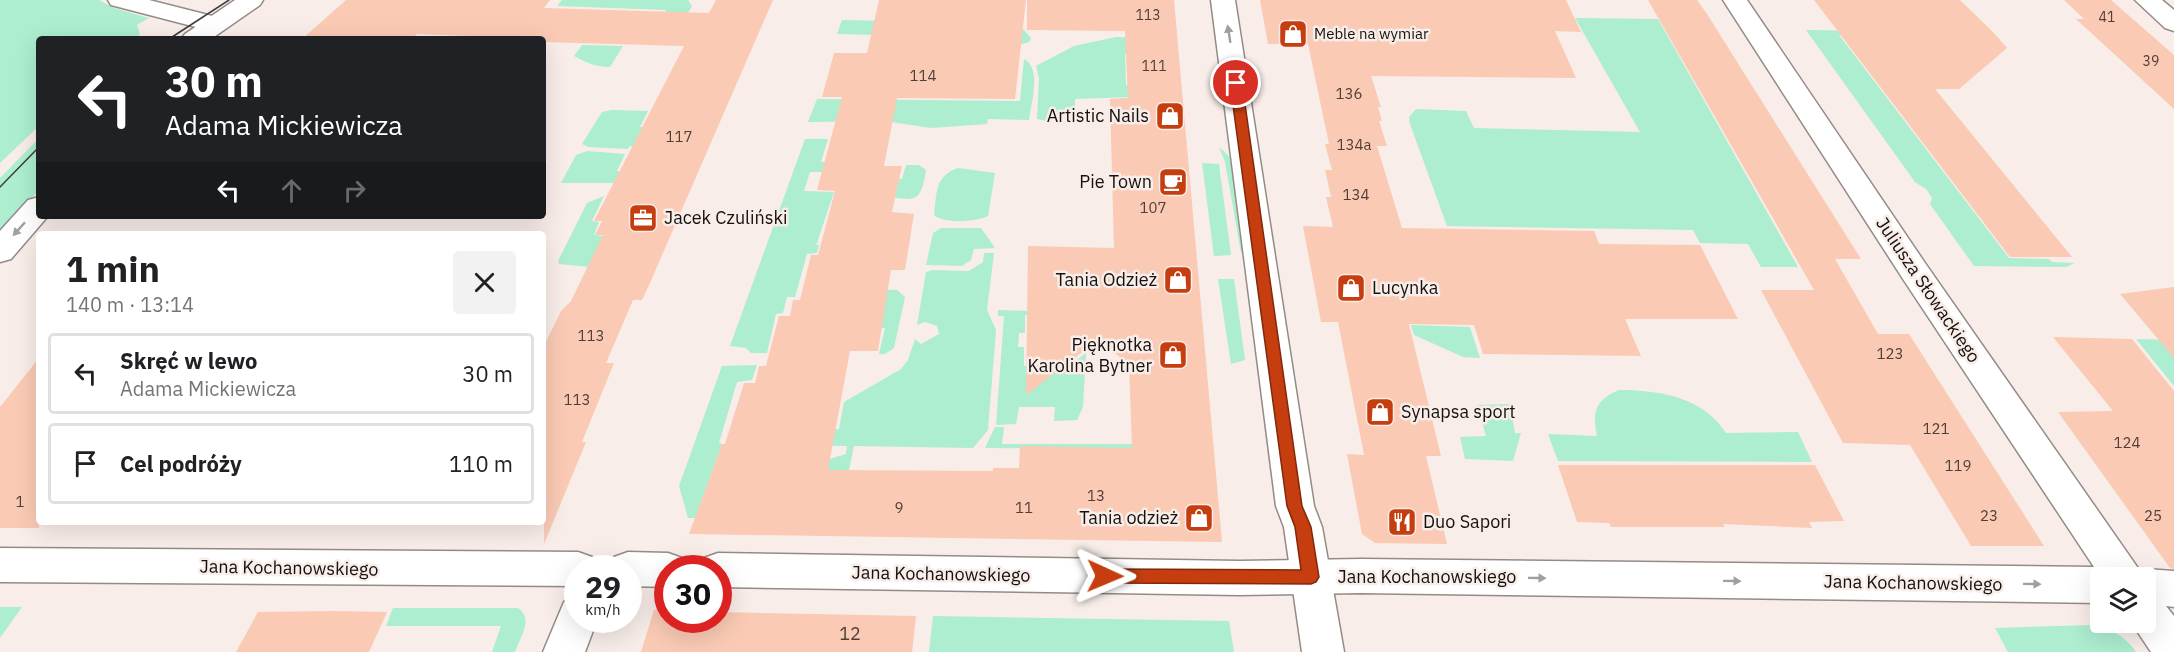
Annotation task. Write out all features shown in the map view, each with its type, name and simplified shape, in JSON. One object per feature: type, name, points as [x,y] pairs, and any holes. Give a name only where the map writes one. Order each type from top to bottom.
[{"type":"street","points":[[120,0],[215,24]]},
{"type":"street","points":[[198,36],[251,0]]},
{"type":"street","points":[[1223,0],[1295,506],[1303,527],[1323,652]]},
{"type":"street","name":"Juliusza Słowackiego","points":[[1736,0],[1914,271],[2116,567]]},
{"type":"street","points":[[2147,0],[2174,23]]},
{"type":"street","points":[[0,251],[36,210]]},
{"type":"street","name":"Jana Kochanowskiego","points":[[0,565],[564,568]]},
{"type":"street","name":"Jana Kochanowskiego","points":[[732,570],[2090,585]]},
{"type":"street","points":[[2156,588],[2174,589]]},
{"type":"street","points":[[2156,625],[2174,650]]},
{"type":"street","points":[[564,652],[571,633]]},
{"type":"green space","points":[[0,0],[99,0],[114,8],[149,18],[137,25],[140,34],[138,36],[36,36],[36,129],[0,163]]},
{"type":"green space","points":[[562,0],[688,0],[692,6],[687,15],[664,15],[666,10],[557,6]]},
{"type":"green space","points":[[1575,18],[1658,19],[1798,267],[1761,267],[1748,244],[1700,243],[1693,230],[1447,226],[1410,124],[1409,117],[1416,109],[1466,111],[1474,128],[1640,132]]},
{"type":"green space","points":[[842,20],[992,23],[1023,29],[1031,38],[1029,42],[1019,45],[920,36],[837,34]]},
{"type":"green space","points":[[1806,30],[1881,31],[1890,35],[1839,35],[2009,258],[2049,259],[2052,262],[2075,263],[2066,267],[1974,266],[1930,204],[1932,198],[1926,189],[1915,182]]},
{"type":"green space","points":[[1116,37],[1174,38],[1125,54],[1126,85],[1132,85],[1132,97],[1075,99],[1075,109],[1066,109],[1065,115],[1048,115],[1047,121],[1037,119],[1039,78],[1036,66],[1074,46]]},
{"type":"green space","points":[[582,45],[623,46],[610,67],[592,64],[574,56]]},
{"type":"green space","points":[[1024,59],[1033,70],[1034,78],[1029,120],[988,119],[987,124],[931,128],[885,121],[808,122],[817,99],[1020,101]]},
{"type":"green space","points":[[648,111],[640,127],[647,128],[637,147],[630,146],[628,149],[588,147],[582,144],[602,112]]},
{"type":"green space","points":[[805,139],[828,139],[821,162],[826,162],[823,172],[810,172],[804,191],[834,192],[816,245],[819,245],[817,253],[807,254],[795,297],[787,297],[783,313],[776,314],[767,353],[751,353],[746,348],[730,346]]},
{"type":"green space","points":[[36,141],[36,193],[0,233],[0,178]]},
{"type":"green space","points":[[1219,147],[1229,156],[1234,165],[1245,246],[1241,253],[1225,162]]},
{"type":"green space","points":[[587,151],[625,154],[617,171],[624,172],[618,183],[561,183],[576,155]]},
{"type":"green space","points":[[1202,163],[1219,164],[1231,255],[1214,256]]},
{"type":"green space","points":[[906,165],[919,165],[926,170],[924,183],[917,196],[906,199],[879,197],[883,179],[902,179]]},
{"type":"green space","points":[[958,168],[995,173],[988,216],[976,220],[960,221],[945,220],[934,215],[941,181],[950,171]]},
{"type":"green space","points":[[604,196],[592,221],[599,222],[594,235],[614,237],[590,267],[559,264],[558,261],[587,203]]},
{"type":"green space","points":[[941,228],[981,228],[995,248],[974,249],[971,260],[962,266],[926,265],[933,233]]},
{"type":"green space","points":[[984,253],[994,253],[987,310],[996,330],[988,430],[973,448],[854,446],[848,475],[804,467],[846,454],[847,446],[798,445],[802,430],[839,429],[844,402],[901,369],[908,360],[915,339],[921,344],[939,334],[937,326],[925,322],[917,325],[926,272],[933,270],[969,271],[983,262]]},
{"type":"green space","points":[[1218,279],[1234,279],[1245,360],[1231,364]]},
{"type":"green space","points":[[873,289],[897,290],[905,297],[894,348],[885,354],[879,354],[885,328],[852,328]]},
{"type":"green space","points":[[998,310],[1028,311],[1028,315],[1025,315],[1025,333],[1019,333],[1018,347],[1024,347],[1024,366],[1069,366],[1086,353],[1083,407],[1077,420],[1054,421],[1055,407],[1019,407],[1016,424],[996,425],[1004,316],[998,316]]},
{"type":"green space","points":[[1411,325],[1470,327],[1480,358],[1463,357],[1414,335]]},
{"type":"green space","points":[[2136,339],[2174,340],[2174,386]]},
{"type":"green space","points":[[757,365],[752,380],[737,382],[719,443],[722,444],[695,518],[688,518],[679,486],[722,366]]},
{"type":"green space","points":[[1619,390],[1664,394],[1679,398],[1705,411],[1726,433],[1798,432],[1812,462],[1558,461],[1548,434],[1597,436],[1595,414],[1597,408],[1605,398]]},
{"type":"green space","points":[[1510,404],[1515,433],[1521,433],[1513,461],[1465,459],[1460,437],[1486,436],[1477,405]]},
{"type":"green space","points":[[995,427],[1004,427],[1002,444],[1138,444],[1153,449],[985,448]]},
{"type":"green space","points":[[0,607],[22,607],[0,638]]},
{"type":"green space","points":[[393,608],[518,608],[523,612],[525,623],[515,652],[492,652],[501,626],[386,626]]},
{"type":"green space","points":[[933,616],[1229,621],[1234,652],[929,652]]},
{"type":"green space","points":[[2090,625],[2090,633],[2115,633],[2127,641],[2136,652],[2008,652],[1995,628]]},
{"type":"building","points":[[346,0],[550,0],[544,8],[709,13],[716,0],[773,0],[649,285],[642,300],[633,300],[606,363],[614,363],[582,442],[586,442],[544,544],[544,525],[546,525],[546,342],[561,311],[571,301],[603,235],[595,235],[602,221],[594,221],[684,46],[546,42],[546,36],[417,34],[415,36],[305,36]]},
{"type":"building","points":[[879,0],[1026,0],[1015,99],[897,98],[884,166],[902,166],[892,212],[914,214],[905,270],[891,270],[878,351],[850,351],[828,470],[993,471],[993,468],[1019,468],[1020,446],[1132,448],[1129,364],[1098,340],[1026,395],[1028,246],[1114,248],[1110,99],[1128,98],[1125,31],[1027,30],[1027,0],[1174,0],[1222,542],[689,534],[722,444],[725,444],[744,383],[755,383],[759,366],[766,366],[779,316],[790,316],[793,300],[800,300],[811,255],[818,255],[835,191],[817,190],[842,97],[822,97],[834,53],[867,53]]},
{"type":"building","points":[[1260,0],[1566,0],[1581,32],[1555,31],[1576,78],[1371,76],[1381,107],[1378,107],[1382,121],[1379,121],[1387,146],[1377,146],[1402,228],[1594,231],[1599,244],[1700,245],[1738,319],[1625,319],[1641,356],[1483,354],[1474,325],[1409,324],[1441,456],[1426,456],[1447,544],[1375,543],[1362,534],[1347,454],[1364,455],[1338,322],[1321,322],[1303,226],[1333,227],[1326,197],[1331,197],[1325,170],[1332,170],[1325,144],[1329,144],[1308,44],[1268,44]]},
{"type":"building","points":[[1648,0],[1697,0],[1861,259],[1835,259],[1878,334],[1909,334],[2044,546],[1971,546],[1910,445],[1843,443],[1761,290],[1814,290]]},
{"type":"building","points":[[1814,0],[1960,0],[1993,32],[2007,48],[1959,89],[1935,89],[2072,257],[2010,257]]},
{"type":"building","points":[[2064,0],[2111,0],[2174,55],[2174,109],[2076,19],[2084,19]]},
{"type":"building","points":[[2174,287],[2174,358],[2120,294]]},
{"type":"building","points":[[2053,337],[2132,339],[2174,391],[2174,569],[2170,568],[2058,412],[2113,411]]},
{"type":"building","points":[[36,362],[36,525],[39,525],[39,528],[0,528],[0,407]]},
{"type":"building","points":[[1558,465],[1815,465],[1844,521],[1809,522],[1812,528],[1723,524],[1725,527],[1611,527],[1609,523],[1577,522]]},
{"type":"building","points":[[654,610],[654,633],[732,633],[732,612],[916,616],[912,652],[641,652]]},
{"type":"building","points":[[258,612],[387,612],[369,652],[236,652]]},
{"type":"tram line","points":[[174,36],[229,0]]},
{"type":"tram line","points":[[0,187],[36,150]]},
{"type":"place","name":"Meble na wymiar","points":[[1293,34]]},
{"type":"place","name":"Artistic Nails","points":[[1170,116]]},
{"type":"place","name":"Pie Town","points":[[1173,182]]},
{"type":"place","name":"Jacek Czuliński","points":[[643,218]]},
{"type":"place","name":"Tania Odzież","points":[[1178,280]]},
{"type":"place","name":"Lucynka","points":[[1351,288]]},
{"type":"place","name":"Pięknotka Karolina Bytner","points":[[1173,355]]},
{"type":"place","name":"Synapsa sport","points":[[1380,412]]},
{"type":"place","name":"Tania odzież","points":[[1199,518]]},
{"type":"place","name":"Duo Sapori","points":[[1402,522]]},
{"type":"route","points":[[1105,576],[1311,577],[1303,527],[1295,506],[1236,83]]}]
